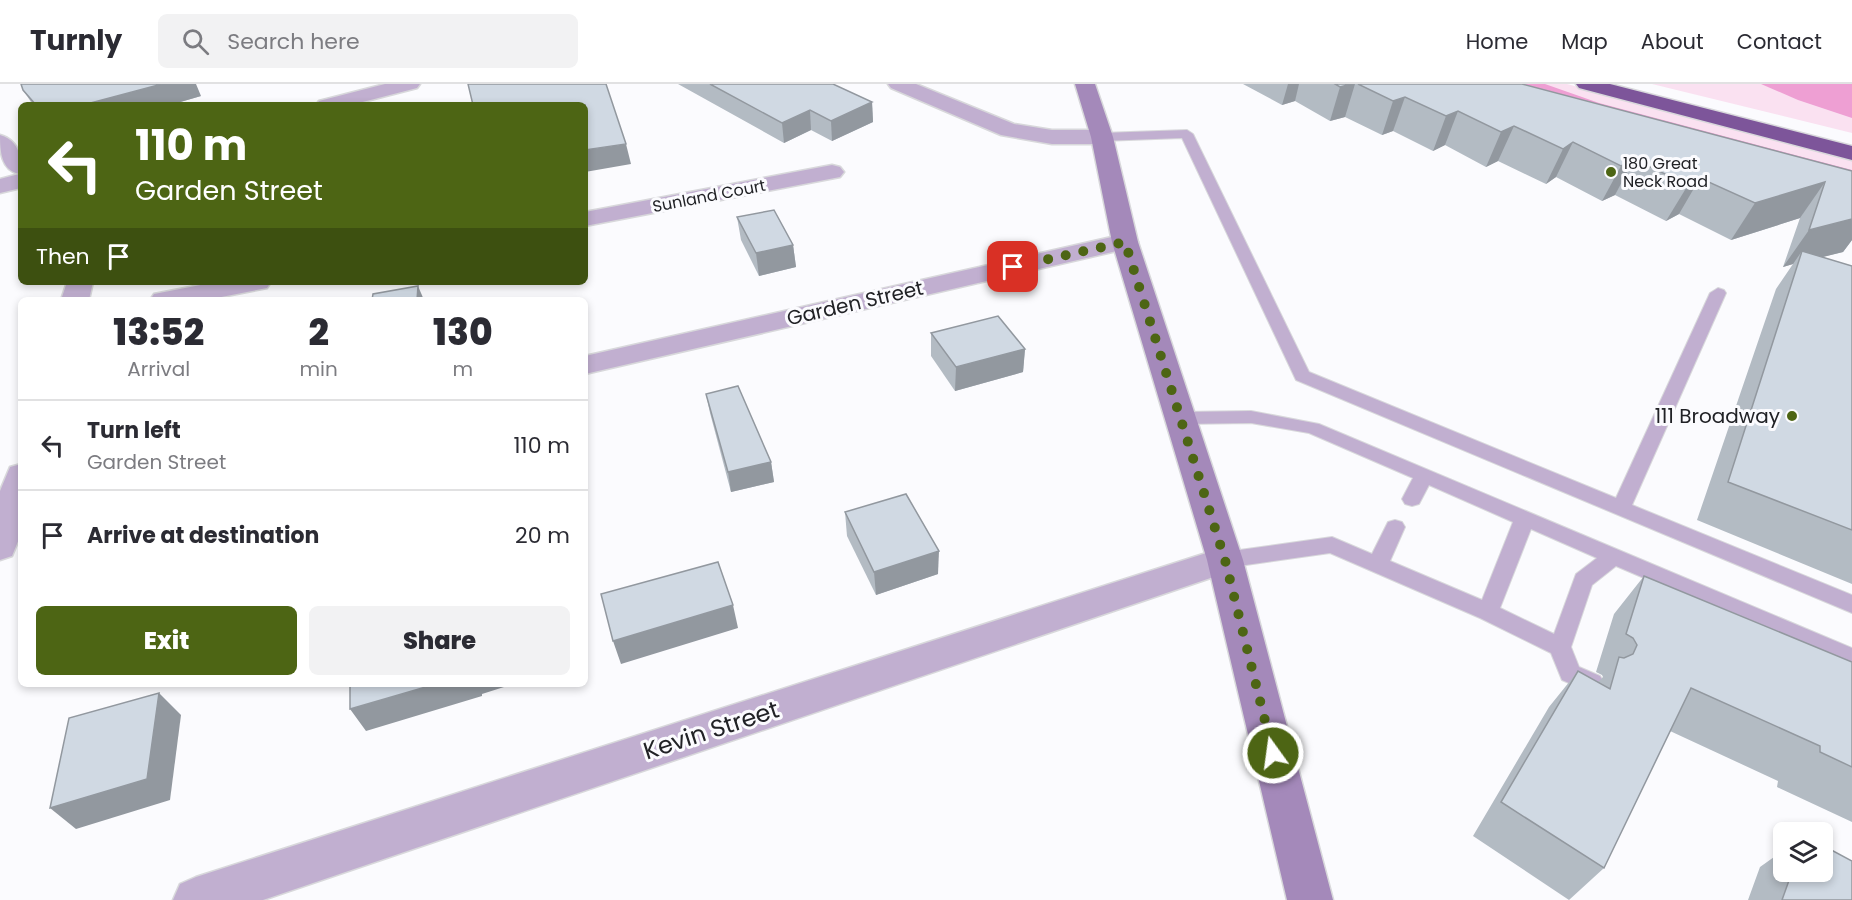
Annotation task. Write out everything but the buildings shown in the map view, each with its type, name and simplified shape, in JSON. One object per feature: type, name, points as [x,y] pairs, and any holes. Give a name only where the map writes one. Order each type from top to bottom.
[{"type":"highway","points":[[1586,84],[1852,153]]},
{"type":"highway","points":[[1631,84],[1852,139]]},
{"type":"main road","points":[[1085,84],[1102,137],[1125,242],[1225,560],[1310,900]]},
{"type":"street","points":[[338,102],[410,84]]},
{"type":"street","points":[[898,84],[1009,130],[1052,137],[1102,137]]},
{"type":"street","points":[[0,142],[18,164]]},
{"type":"street","name":"Sunland Court","points":[[588,218],[832,172]]},
{"type":"street","points":[[0,186],[18,182]]},
{"type":"street","name":"Garden Street","points":[[588,364],[1125,242]]},
{"type":"street","points":[[180,297],[242,285]]},
{"type":"street","points":[[0,546],[14,491]]},
{"type":"street","name":"Kevin Street","points":[[196,900],[1225,560]]},
{"type":"lane","points":[[1102,137],[1187,134],[1302,376],[1852,604]]},
{"type":"lane","points":[[1621,508],[1718,293]]},
{"type":"lane","points":[[1182,418],[1251,417],[1313,428],[1612,558],[1852,658]]},
{"type":"lane","points":[[1412,499],[1423,477]]},
{"type":"lane","points":[[1488,612],[1524,520]]},
{"type":"lane","points":[[1377,566],[1395,528]]},
{"type":"lane","points":[[1225,560],[1332,545],[1488,612],[1560,647]]},
{"type":"lane","points":[[1592,683],[1570,673],[1560,647],[1583,580],[1612,558]]},
{"type":"shaded area","points":[[1498,84],[1567,84],[1852,160],[1852,178]]},
{"type":"shaded area","points":[[1498,84],[1545,84],[1599,103],[1852,170],[1852,178]]},
{"type":"shaded area","points":[[1652,84],[1852,84],[1852,133]]},
{"type":"shaded area","points":[[1761,84],[1852,84],[1852,118],[1798,100]]},
{"type":"place","name":"180 Great Neck Road","points":[[1611,172]]},
{"type":"place","name":"111 Broadway","points":[[1792,416]]},
{"type":"route","points":[[1013,267],[1125,242],[1225,560],[1273,753]]}]
